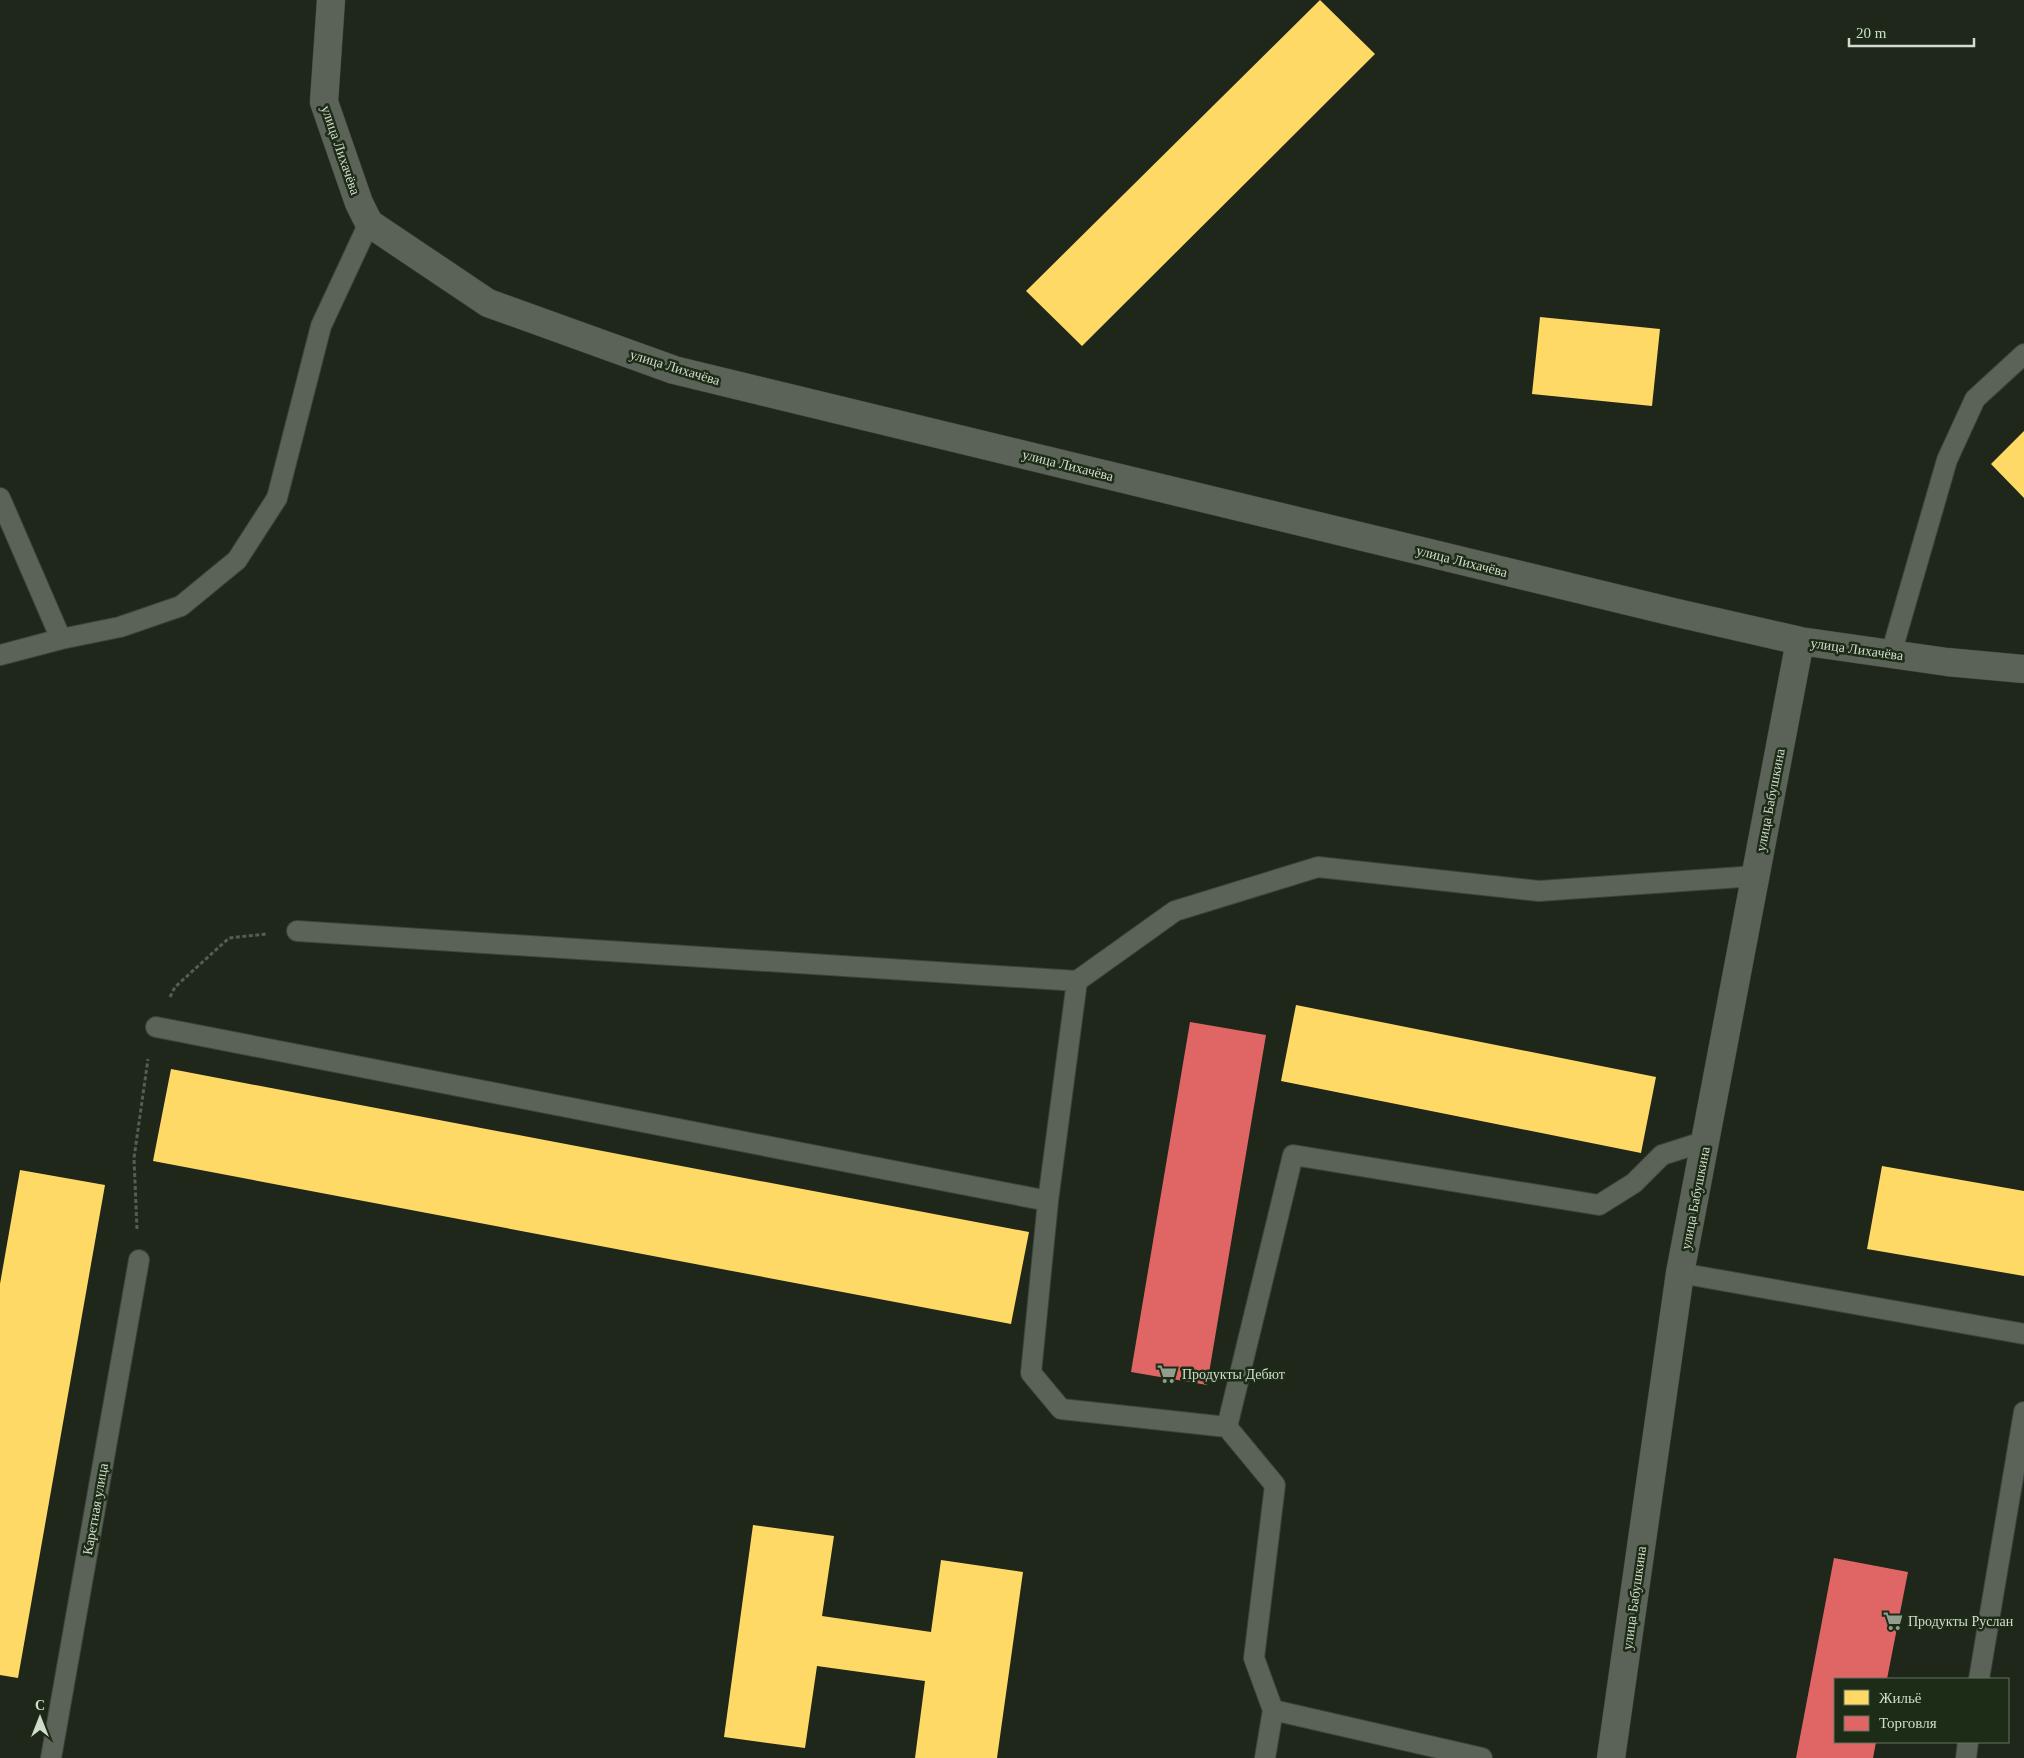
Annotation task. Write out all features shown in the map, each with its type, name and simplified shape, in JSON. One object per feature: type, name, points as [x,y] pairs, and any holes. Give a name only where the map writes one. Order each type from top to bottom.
[{"type":"street","name":"улица Лихачёва","points":[[331,0],[324,102],[359,203],[369,223],[488,302],[674,370],[1800,641],[1947,662],[2024,669]]},
{"type":"street","name":"улица Бабушкина","points":[[1611,1758],[1680,1273],[1800,641]]},
{"type":"lane","points":[[0,655],[61,639],[120,627],[181,606],[237,560],[277,498],[321,326],[369,223]]},
{"type":"lane","points":[[1891,654],[1947,460],[1975,399],[2024,354]]},
{"type":"lane","points":[[0,498],[61,639]]},
{"type":"lane","points":[[297,931],[1077,981],[1175,911],[1318,867],[1539,891],[1756,876]]},
{"type":"lane","points":[[1077,981],[1048,1201],[1031,1373],[1060,1408],[1227,1427],[1275,1485],[1254,1658],[1274,1710],[1265,1758]]},
{"type":"lane","points":[[156,1027],[1048,1201]]},
{"type":"lane","points":[[1227,1427],[1293,1155],[1599,1205],[1634,1183],[1662,1156],[1706,1141]]},
{"type":"lane","name":"Каретная улица","points":[[51,1758],[139,1260]]},
{"type":"lane","points":[[1680,1273],[2024,1334]]},
{"type":"lane","points":[[1979,1678],[2024,1412]]},
{"type":"lane","points":[[1274,1710],[1482,1758]]},
{"type":"lane","points":[[1966,1758],[1968,1743]]},
{"type":"building: Жильё","points":[[1320,0],[1375,54],[1082,346],[1026,291]]},
{"type":"building: Жильё","points":[[1540,317],[1660,329],[1652,406],[1532,394]]},
{"type":"building: Жильё","points":[[2024,431],[2024,498],[1991,464]]},
{"type":"building: Жильё","points":[[1296,1005],[1656,1077],[1641,1153],[1281,1081]]},
{"type":"building: Жильё","points":[[171,1069],[1029,1232],[1011,1324],[153,1161]]},
{"type":"building: Жильё","points":[[1882,1166],[2024,1191],[2024,1276],[1867,1249]]},
{"type":"building: Жильё","points":[[20,1170],[105,1185],[18,1678],[0,1675],[0,1284]]},
{"type":"building: Жильё","points":[[753,1525],[834,1536],[822,1616],[931,1632],[941,1560],[1023,1572],[997,1758],[915,1758],[925,1681],[817,1666],[805,1748],[724,1737]]},
{"type":"building: Торговля","points":[[1190,1022],[1266,1035],[1207,1385],[1131,1372]]},
{"type":"building: Торговля","points":[[1834,1558],[1908,1572],[1887,1678],[1834,1678],[1834,1743],[1876,1743],[1873,1758],[1796,1758]]},
{"type":"place","name":"Продукты Дебют","points":[[1167,1374]]},
{"type":"place","name":"Продукты Руслан","points":[[1893,1621]]}]
